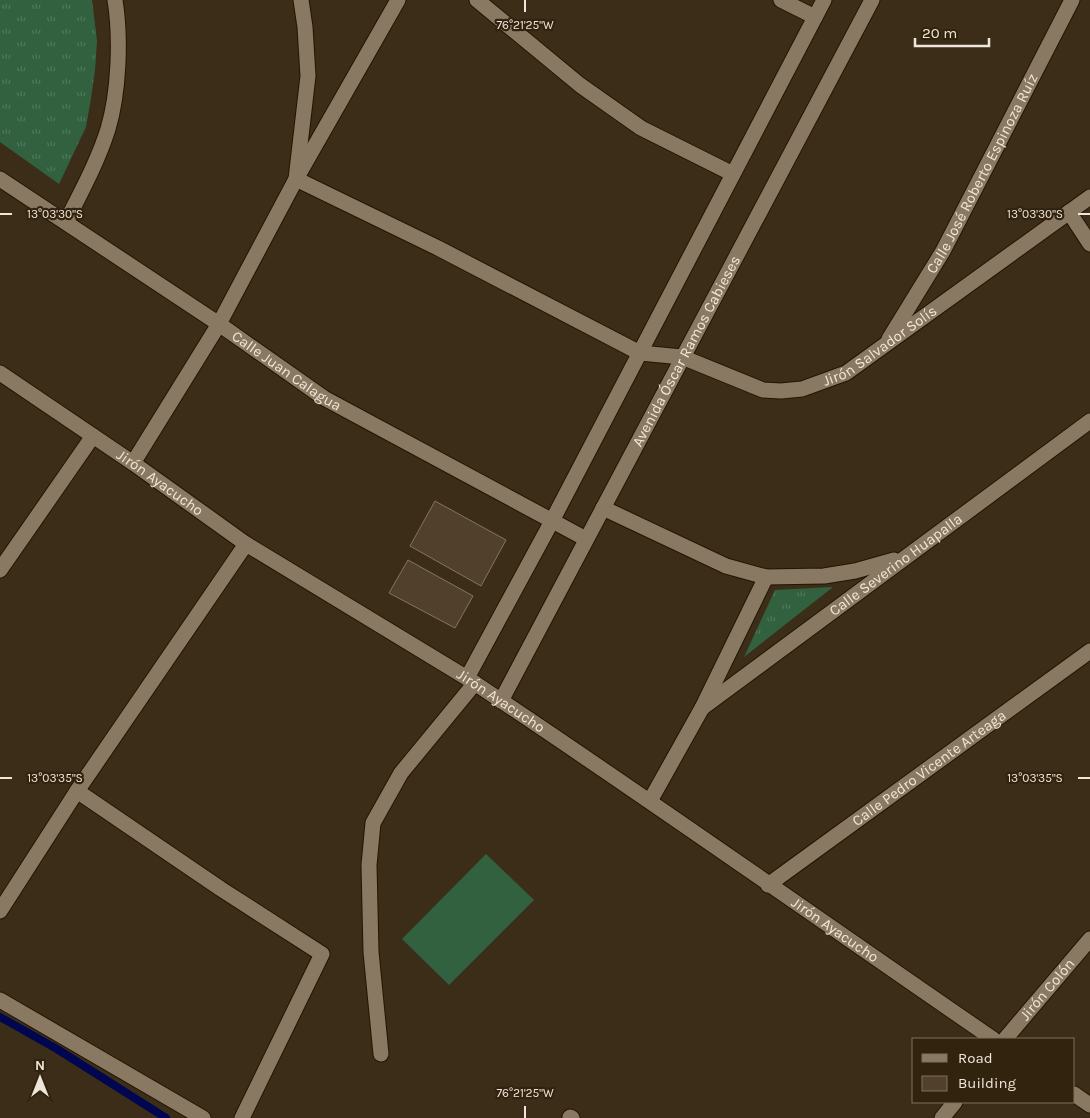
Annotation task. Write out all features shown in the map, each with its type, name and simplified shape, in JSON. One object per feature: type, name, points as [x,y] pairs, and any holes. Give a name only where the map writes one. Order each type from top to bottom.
[{"type":"street","points":[[66,222],[93,166],[110,120],[115,96],[119,24],[115,0]]},
{"type":"street","points":[[296,179],[308,76],[305,27],[301,0]]},
{"type":"street","points":[[133,463],[219,324],[296,179],[398,0]]},
{"type":"street","points":[[477,0],[580,85],[641,128],[733,174]]},
{"type":"street","points":[[781,0],[815,17]]},
{"type":"street","points":[[381,1054],[371,942],[368,865],[373,823],[401,772],[471,680],[824,0]]},
{"type":"street","name":"Avenida Óscar Ramos Cabieses","points":[[501,701],[872,0]]},
{"type":"street","name":"Calle José Roberto Espinoza Ruíz","points":[[886,344],[943,251],[1072,0]]},
{"type":"street","name":"Calle Juan Calagua","points":[[0,179],[219,324],[324,398],[586,539]]},
{"type":"street","points":[[296,179],[447,253],[640,353]]},
{"type":"street","name":"Jirón Salvador Solís","points":[[640,353],[682,358],[763,390],[802,389],[846,372],[1090,197]]},
{"type":"street","points":[[1069,212],[1090,244]]},
{"type":"street","name":"Jirón Ayacucho","points":[[0,373],[133,463],[246,544],[471,680],[650,801],[768,885],[992,1038]]},
{"type":"street","name":"Calle Severino Huapalla","points":[[702,708],[1090,421]]},
{"type":"street","points":[[0,570],[93,436]]},
{"type":"street","points":[[603,508],[726,566],[766,577],[824,576],[855,572],[905,557]]},
{"type":"street","points":[[0,911],[77,791],[246,544]]},
{"type":"street","points":[[650,801],[702,708],[766,577]]},
{"type":"street","name":"Calle Pedro Vicente Arteaga","points":[[768,885],[1090,652]]},
{"type":"street","points":[[77,791],[221,889],[322,954],[242,1118]]},
{"type":"street","name":"Jirón Colón","points":[[1005,1038],[1090,939]]},
{"type":"street","points":[[0,1000],[203,1118]]},
{"type":"street","points":[[1075,1095],[1090,1105]]},
{"type":"street","points":[[942,1118],[954,1103]]},
{"type":"green space","points":[[0,0],[92,0],[97,41],[95,70],[86,127],[59,184],[0,142]]},
{"type":"green space","points":[[833,587],[744,657],[775,590]]},
{"type":"green space","points":[[486,854],[534,900],[449,985],[402,939]]},
{"type":"building","points":[[435,501],[506,540],[481,586],[410,546]]},
{"type":"building","points":[[408,560],[473,596],[455,628],[389,593]]},
{"type":"waterway","points":[[0,1017],[57,1049],[166,1118]]}]
